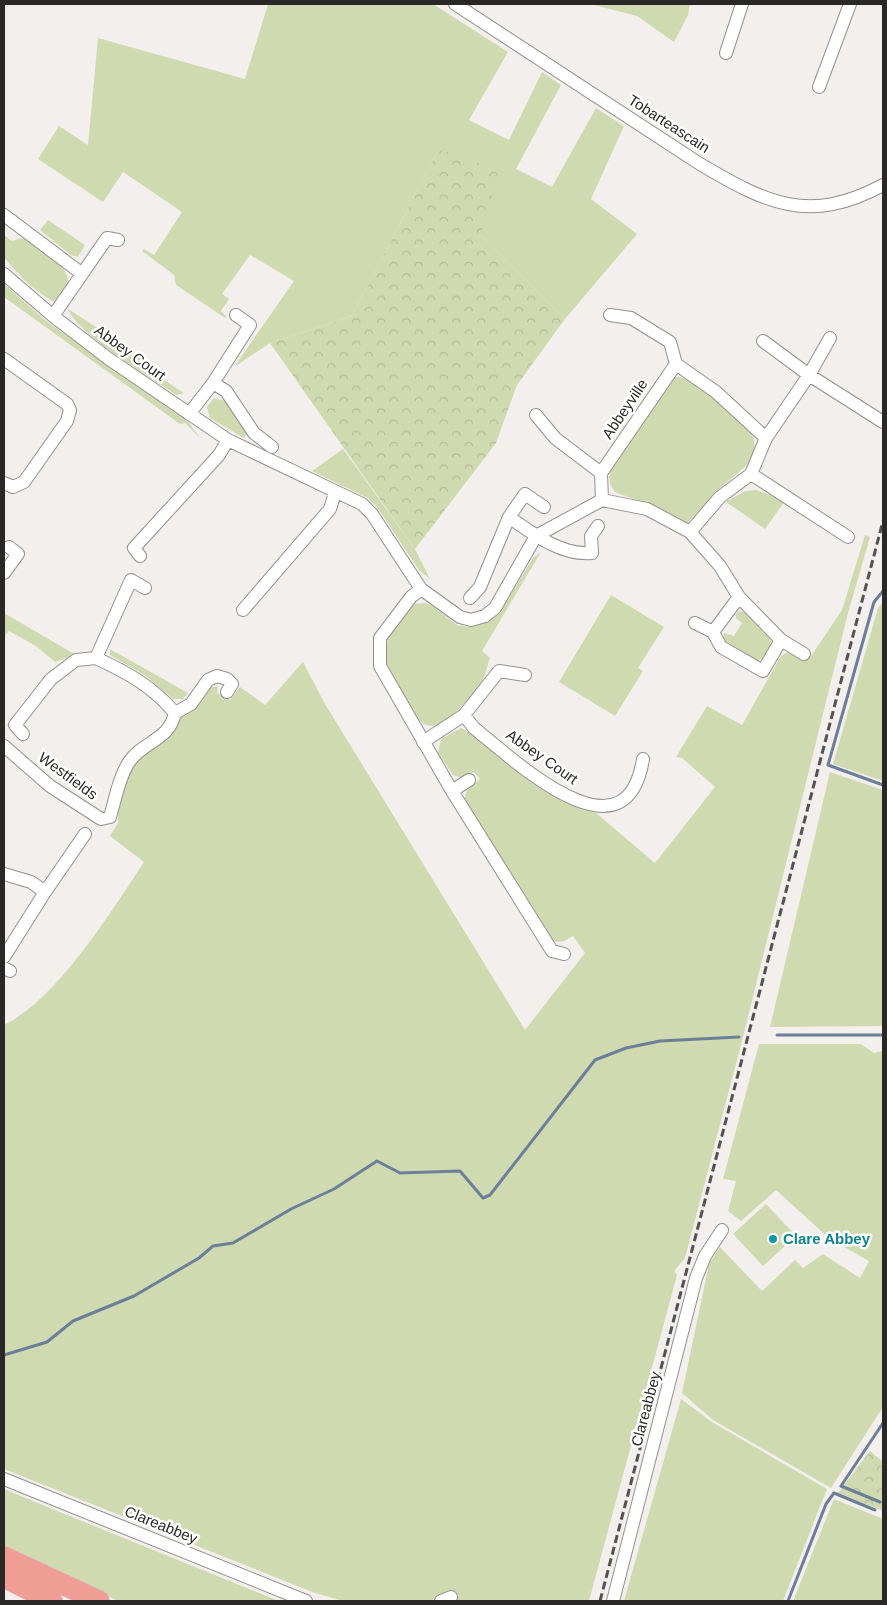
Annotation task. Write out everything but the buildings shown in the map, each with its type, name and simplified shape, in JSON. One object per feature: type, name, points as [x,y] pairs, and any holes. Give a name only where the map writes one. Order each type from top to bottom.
[{"type":"main road","points":[[4,1557],[99,1601]]},
{"type":"main road","points":[[4,1577],[52,1601]]},
{"type":"street","name":"Tobarteascain","points":[[455,4],[700,164],[739,187],[766,199],[790,205],[828,205],[853,200],[883,185]]},
{"type":"street","points":[[726,53],[742,4]]},
{"type":"street","points":[[820,88],[850,4]]},
{"type":"street","points":[[4,215],[81,273]]},
{"type":"street","points":[[53,316],[107,238],[118,240]]},
{"type":"street","name":"Abbey Court","points":[[4,274],[53,316],[228,440],[335,493],[362,504],[372,514],[421,589],[460,617],[471,620],[485,616],[495,608],[536,536]]},
{"type":"street","points":[[189,414],[213,383],[250,325],[236,315]]},
{"type":"street","points":[[610,315],[631,318],[670,342],[676,364],[716,392],[766,438]]},
{"type":"street","points":[[690,532],[720,497],[751,474],[766,438],[809,375],[830,338]]},
{"type":"street","points":[[763,340],[809,375],[883,422]]},
{"type":"street","points":[[4,359],[66,404],[70,410],[67,421],[24,482],[13,487],[4,483]]},
{"type":"street","name":"Abbeyville","points":[[601,473],[676,364]]},
{"type":"street","points":[[213,383],[226,391],[254,433],[272,447]]},
{"type":"street","points":[[536,415],[555,438],[601,473],[602,500]]},
{"type":"street","points":[[140,556],[134,548],[218,455],[228,440]]},
{"type":"street","points":[[751,474],[848,537]]},
{"type":"street","points":[[243,610],[330,508],[335,493]]},
{"type":"street","points":[[470,598],[480,587],[509,517],[525,494],[544,507]]},
{"type":"street","points":[[536,536],[602,500],[647,509],[690,532],[720,566],[739,597],[781,640],[804,654]]},
{"type":"street","points":[[509,517],[536,536],[577,555],[592,553],[591,536],[598,526]]},
{"type":"street","points":[[4,573],[18,554],[9,547]]},
{"type":"street","points":[[96,658],[131,580],[145,588]]},
{"type":"street","points":[[421,589],[412,597],[380,638],[378,651],[380,666],[452,791],[552,951],[564,954]]},
{"type":"street","points":[[713,632],[739,597]]},
{"type":"street","points":[[695,623],[713,632],[721,647],[763,671],[781,640]]},
{"type":"street","points":[[23,734],[15,725],[51,679],[76,660],[96,658],[129,674],[158,693],[175,712],[191,704],[208,680],[217,676],[227,679],[232,684],[227,692]]},
{"type":"street","points":[[423,742],[464,715],[498,671],[525,675]]},
{"type":"street","name":"Westfields","points":[[4,746],[50,786],[101,819],[110,817],[129,762],[136,754],[165,734],[173,723],[175,712]]},
{"type":"street","name":"Abbey Court","points":[[464,715],[482,734],[554,788],[597,808],[618,805],[632,793],[640,778],[643,760]]},
{"type":"street","points":[[452,791],[469,780]]},
{"type":"street","points":[[4,957],[44,892],[85,834]]},
{"type":"street","points":[[4,874],[31,882],[44,892]]},
{"type":"street","name":"Clareabbey","points":[[613,1601],[696,1278],[705,1256],[722,1230]]},
{"type":"street","name":"Clareabbey","points":[[4,1479],[306,1601]]},
{"type":"green space","points":[[268,4],[433,4],[508,52],[469,120],[509,140],[542,72],[561,85],[516,169],[552,187],[596,108],[624,126],[591,199],[637,234],[565,319],[481,235],[439,149],[352,316],[270,343],[234,367],[294,281],[250,255],[222,294],[229,299],[221,311],[226,316],[225,318],[176,285],[174,275],[142,251],[144,249],[154,255],[182,212],[123,172],[103,202],[38,159],[59,126],[88,145],[98,38],[245,79]]},
{"type":"green space","points":[[590,4],[690,4],[688,15],[674,42],[637,16]]},
{"type":"green space","points":[[439,149],[499,171],[481,235],[565,319],[517,385],[496,443],[415,549],[270,343],[352,316]]},
{"type":"green space","points":[[48,220],[85,245],[78,257],[71,255],[40,230]]},
{"type":"green space","points":[[4,235],[12,241],[21,238],[28,240],[62,267],[67,275],[68,284],[64,293],[54,302],[27,282],[4,257]]},
{"type":"green space","points":[[4,284],[45,320],[187,420],[201,439],[185,423],[180,424],[4,297]]},
{"type":"green space","points":[[68,309],[132,350],[161,378],[184,393],[177,395],[116,355],[85,330],[74,319]]},
{"type":"green space","points":[[675,377],[685,378],[706,390],[751,433],[754,442],[754,451],[751,459],[687,523],[678,521],[663,510],[615,492],[610,479],[610,469],[668,383]]},
{"type":"green space","points":[[214,398],[225,401],[247,433],[244,438],[210,418],[207,407]]},
{"type":"green space","points":[[343,449],[415,549],[430,579],[419,570],[377,507],[368,498],[312,471]]},
{"type":"green space","points":[[757,490],[785,501],[765,529],[726,502],[745,491]]},
{"type":"green space","points":[[865,535],[870,537],[848,613],[742,1041],[685,1258],[674,1271],[677,1275],[589,1601],[343,1601],[315,1593],[4,1469],[4,1025],[24,1013],[44,996],[82,953],[144,862],[110,836],[118,823],[118,810],[131,767],[135,761],[168,739],[182,714],[210,687],[218,687],[217,693],[230,700],[240,687],[265,705],[303,662],[325,704],[525,1030],[585,953],[573,936],[564,941],[556,942],[549,936],[464,800],[467,790],[480,779],[474,772],[462,778],[453,775],[438,753],[441,739],[461,728],[473,734],[554,795],[580,809],[596,813],[655,863],[715,787],[682,758],[676,757],[707,706],[742,725],[781,656],[788,652],[805,660],[809,659],[842,610]]},
{"type":"green space","points":[[541,552],[482,651],[490,658],[485,676],[475,692],[442,723],[431,726],[421,722],[416,718],[385,661],[388,636],[414,604],[424,603],[431,605],[457,625],[468,627],[485,623],[498,615],[533,558]]},
{"type":"green space","points":[[611,595],[664,627],[638,668],[643,671],[615,716],[559,682]]},
{"type":"green space","points":[[883,602],[883,781],[833,764],[878,608]]},
{"type":"green space","points":[[739,611],[752,618],[769,637],[771,642],[769,652],[758,661],[731,649],[723,640],[724,633],[734,636],[742,623],[736,618],[736,614]]},
{"type":"green space","points":[[4,613],[76,655],[55,662],[36,646],[9,631],[4,637]]},
{"type":"green space","points":[[110,649],[188,693],[183,699],[173,699],[146,676],[110,655]]},
{"type":"green space","points":[[830,772],[883,790],[883,1026],[770,1027]]},
{"type":"green space","points":[[759,1044],[861,1044],[874,1053],[883,1051],[883,1407],[831,1488],[713,1420],[682,1393],[709,1264],[720,1247],[762,1291],[795,1260],[803,1268],[823,1254],[860,1278],[869,1261],[830,1239],[776,1190],[741,1221],[728,1211],[736,1181],[723,1179]]},
{"type":"green space","points":[[766,1204],[796,1236],[763,1266],[733,1234]]},
{"type":"green space","points":[[681,1399],[712,1422],[827,1489],[783,1601],[624,1601]]},
{"type":"green space","points":[[870,1451],[883,1462],[883,1511],[838,1493]]},
{"type":"green space","points":[[4,1489],[279,1601],[118,1601],[4,1546]]},
{"type":"green space","points":[[834,1499],[883,1519],[883,1601],[793,1601]]},
{"type":"waterway","points":[[883,591],[874,602],[828,765],[883,785]]},
{"type":"waterway","points":[[777,1035],[883,1035]]},
{"type":"waterway","points":[[4,1355],[47,1342],[73,1321],[134,1296],[199,1258],[213,1246],[233,1243],[291,1209],[334,1189],[377,1161],[400,1173],[460,1171],[483,1198],[490,1195],[595,1060],[626,1048],[660,1041],[739,1037]]},
{"type":"waterway","points":[[880,1502],[841,1486],[883,1423]]},
{"type":"waterway","points":[[788,1601],[826,1504],[834,1493],[875,1510]]},
{"type":"railway","points":[[600,1601],[883,521]]},
{"type":"place","name":"Clare Abbey","points":[[773,1239]]}]
